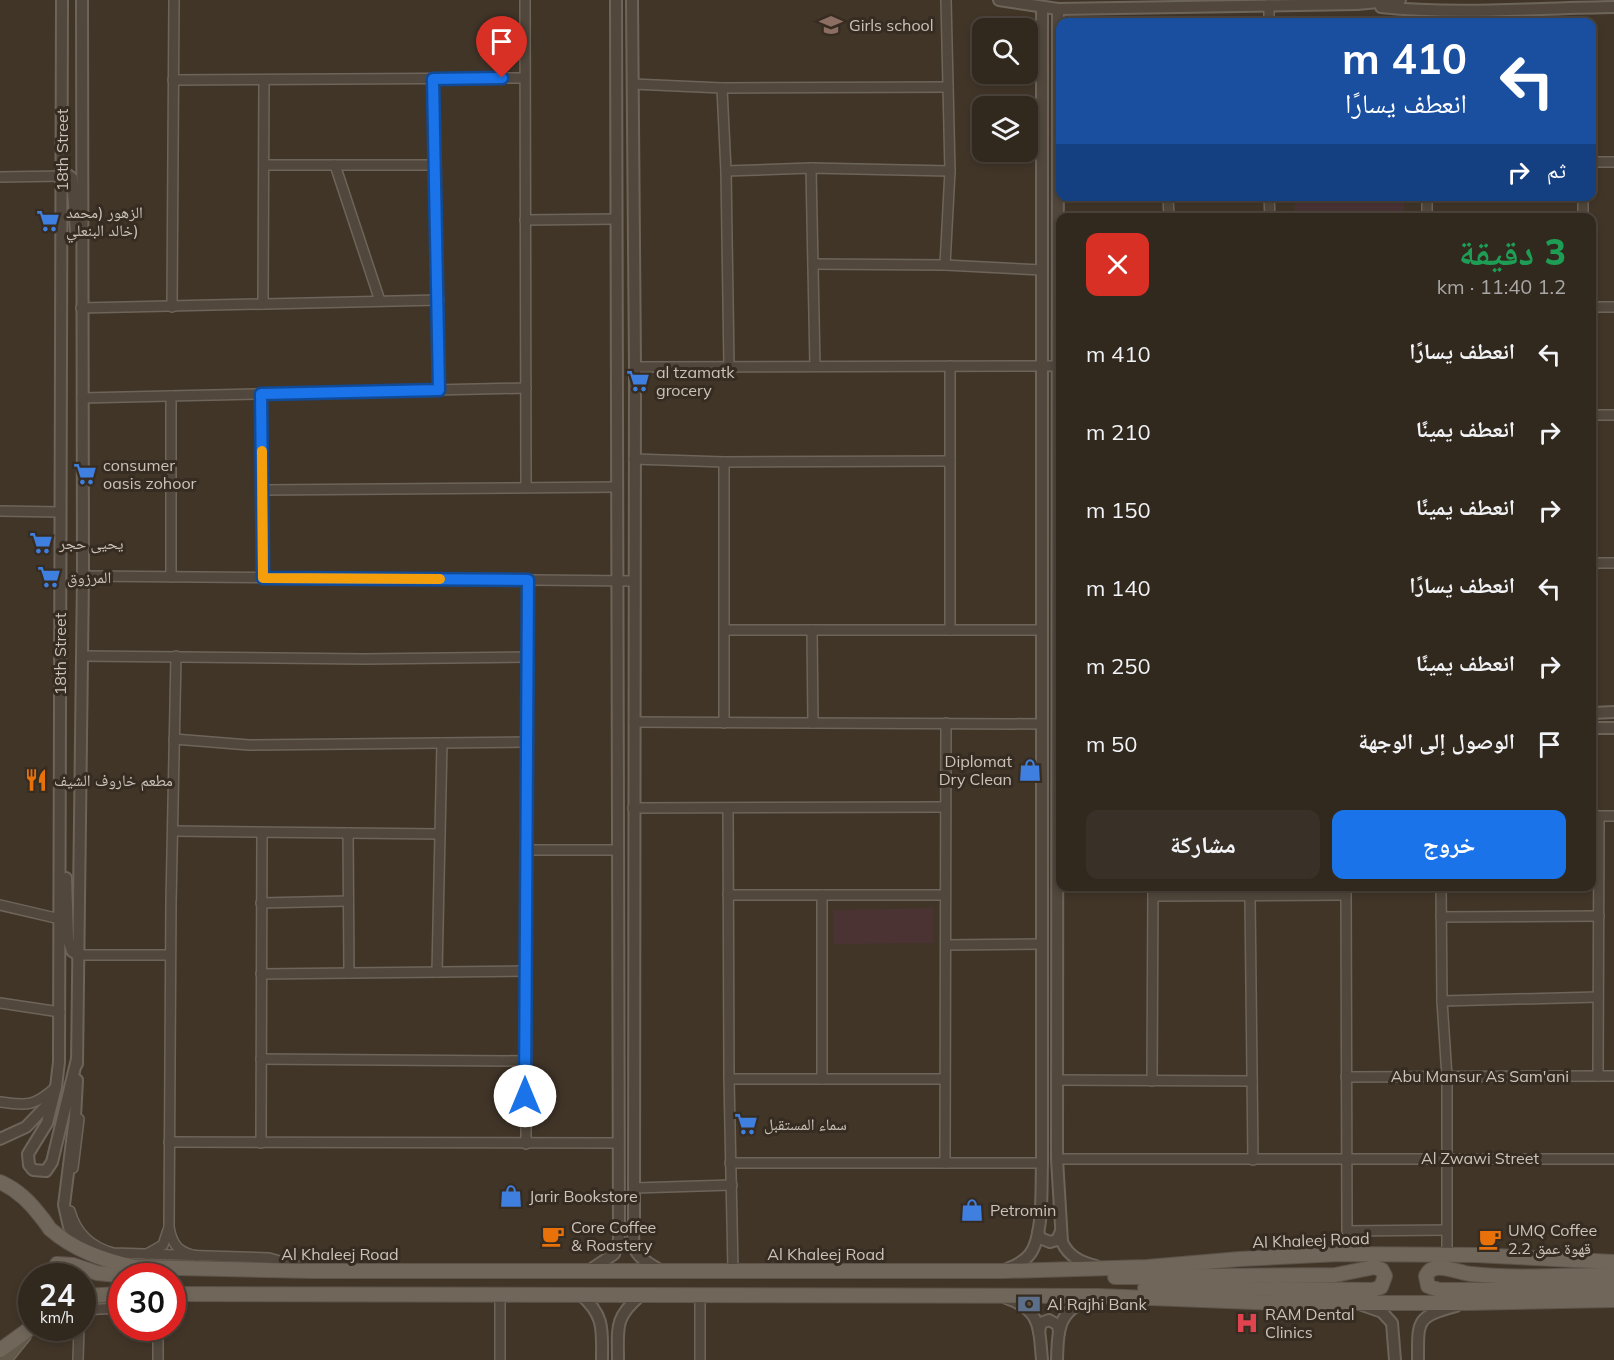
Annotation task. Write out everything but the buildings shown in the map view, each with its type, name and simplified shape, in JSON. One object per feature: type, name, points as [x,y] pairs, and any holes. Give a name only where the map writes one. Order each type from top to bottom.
[{"type":"main road","name":"Al Khaleej Road","points":[[0,1182],[25,1198],[48,1227],[75,1247],[111,1262],[134,1267],[312,1271],[1003,1271],[1147,1267],[1305,1255],[1447,1254],[1614,1262]]},
{"type":"main road","points":[[1031,1270],[1080,1277],[1173,1277],[1335,1275],[1375,1267],[1382,1270],[1385,1276],[1381,1287],[1373,1290],[1117,1288],[1062,1295]]},
{"type":"main road","points":[[1614,1275],[1484,1275],[1435,1267],[1429,1270],[1426,1276],[1428,1287],[1439,1290],[1614,1288]]},
{"type":"main road","points":[[186,1274],[212,1268]]},
{"type":"main road","points":[[186,1294],[1062,1295],[1248,1302],[1466,1303],[1614,1300]]},
{"type":"main road","points":[[0,1350],[18,1337]]},
{"type":"main road","points":[[5,1360],[20,1341]]},
{"type":"street","name":"18th Street","points":[[62,0],[59,1062],[55,1092],[47,1123],[28,1154],[29,1165],[33,1170],[46,1171],[52,1162],[77,1059]]},
{"type":"street","points":[[82,0],[82,656],[77,1059],[75,1117],[64,1205],[69,1227],[77,1238],[111,1262]]},
{"type":"street","points":[[172,307],[174,0]]},
{"type":"street","points":[[525,0],[526,487]]},
{"type":"street","points":[[591,1270],[608,1259],[617,1248],[619,1240],[616,0]]},
{"type":"street","points":[[632,0],[635,367],[633,1239],[636,1254],[641,1260],[660,1270]]},
{"type":"street","points":[[945,265],[950,171],[946,0]]},
{"type":"street","points":[[999,0],[1058,9],[1269,4],[1357,4],[1424,9],[1614,7]]},
{"type":"street","points":[[1357,4],[1400,0]]},
{"type":"street","points":[[1269,4],[1269,18]]},
{"type":"street","points":[[1003,1271],[1016,1266],[1028,1257],[1034,1247],[1038,1232],[1042,1162],[1042,6]]},
{"type":"street","points":[[1058,9],[1058,18]]},
{"type":"street","points":[[173,80],[525,78]]},
{"type":"street","points":[[433,79],[439,390]]},
{"type":"street","points":[[263,304],[264,80]]},
{"type":"street","points":[[633,84],[722,88],[948,87]]},
{"type":"street","points":[[722,88],[726,171],[729,366]]},
{"type":"street","points":[[1596,162],[1614,162]]},
{"type":"street","points":[[264,165],[435,165]]},
{"type":"street","points":[[335,165],[380,301]]},
{"type":"street","points":[[726,171],[811,168],[950,171]]},
{"type":"street","points":[[811,168],[815,366]]},
{"type":"street","points":[[0,177],[68,174],[72,178],[73,213],[81,271]]},
{"type":"street","points":[[525,220],[616,219]]},
{"type":"street","points":[[813,264],[945,265],[1042,270]]},
{"type":"street","points":[[81,308],[439,300]]},
{"type":"street","points":[[1596,307],[1614,307]]},
{"type":"street","points":[[950,366],[950,630]]},
{"type":"street","points":[[635,367],[1056,366]]},
{"type":"street","points":[[82,398],[526,388]]},
{"type":"street","points":[[261,394],[263,578]]},
{"type":"street","points":[[171,396],[171,577]]},
{"type":"street","points":[[1596,415],[1614,414]]},
{"type":"street","points":[[634,459],[724,462],[950,461]]},
{"type":"street","points":[[724,462],[724,723]]},
{"type":"street","points":[[263,490],[617,488]]},
{"type":"street","points":[[0,511],[60,512]]},
{"type":"street","points":[[1596,563],[1614,563]]},
{"type":"street","points":[[82,576],[634,581]]},
{"type":"street","points":[[526,1144],[528,580]]},
{"type":"street","points":[[725,630],[1042,630]]},
{"type":"street","points":[[812,630],[813,723]]},
{"type":"street","points":[[82,656],[364,659],[528,657]]},
{"type":"street","points":[[176,656],[170,955],[169,1227],[170,1238],[177,1249],[197,1256]]},
{"type":"street","points":[[1596,712],[1614,712]]},
{"type":"street","points":[[634,722],[1042,724]]},
{"type":"street","points":[[945,1163],[946,723]]},
{"type":"street","points":[[1596,728],[1614,728]]},
{"type":"street","points":[[174,740],[249,746],[527,742]]},
{"type":"street","points":[[437,972],[442,743]]},
{"type":"street","points":[[1042,753],[1048,780],[1049,808],[1051,812],[1056,812]]},
{"type":"street","points":[[633,808],[945,807]]},
{"type":"street","points":[[728,808],[729,1079],[733,1270]]},
{"type":"street","points":[[1596,816],[1614,816]]},
{"type":"street","points":[[173,831],[440,834]]},
{"type":"street","points":[[261,1143],[262,832]]},
{"type":"street","points":[[348,833],[349,973]]},
{"type":"street","points":[[1596,841],[1599,916],[1598,1076]]},
{"type":"street","points":[[60,849],[67,882],[68,939],[72,951],[78,955],[170,955]]},
{"type":"street","points":[[527,850],[618,850]]},
{"type":"street","points":[[1058,891],[1057,1159],[1062,1242],[1068,1252],[1079,1261],[1102,1268]]},
{"type":"street","points":[[1152,1081],[1153,891],[1250,896],[1346,891],[1347,1231],[1446,1230]]},
{"type":"street","points":[[1441,891],[1442,1001],[1447,1077],[1447,1254]]},
{"type":"street","points":[[822,895],[822,1078]]},
{"type":"street","points":[[728,896],[945,895]]},
{"type":"street","points":[[1250,896],[1253,1160]]},
{"type":"street","points":[[261,903],[348,902]]},
{"type":"street","points":[[0,905],[60,919]]},
{"type":"street","points":[[1441,917],[1599,916]]},
{"type":"street","points":[[946,945],[1042,944]]},
{"type":"street","points":[[261,974],[526,971]]},
{"type":"street","points":[[1442,1001],[1598,997]]},
{"type":"street","points":[[0,1003],[60,1012]]},
{"type":"street","points":[[77,1059],[80,1089],[78,1137],[69,1191],[69,1210],[76,1227],[87,1240],[104,1250],[124,1255],[269,1257],[312,1271]]},
{"type":"street","points":[[261,1059],[526,1061]]},
{"type":"street","name":"Abu Mansur As Sam'ani","points":[[1346,1077],[1614,1076]]},
{"type":"street","points":[[729,1079],[945,1079]]},
{"type":"street","points":[[1057,1080],[1252,1081]]},
{"type":"street","points":[[0,1102],[33,1104],[55,1092]]},
{"type":"street","points":[[0,1139],[26,1127],[55,1092]]},
{"type":"street","points":[[169,1142],[619,1143]]},
{"type":"street","name":"Al Zwawi Street","points":[[1057,1159],[1253,1160],[1446,1157],[1614,1159]]},
{"type":"street","points":[[730,1163],[1042,1162]]},
{"type":"street","points":[[634,1188],[732,1185]]},
{"type":"street","points":[[619,1198],[625,1206],[634,1207]]},
{"type":"street","points":[[144,1255],[163,1245],[169,1227]]},
{"type":"street","points":[[1038,1232],[1040,1238],[1050,1242],[1057,1240],[1061,1231]]},
{"type":"street","points":[[500,1294],[500,1360]]},
{"type":"street","points":[[581,1295],[594,1306],[600,1318],[602,1360]]},
{"type":"street","points":[[618,1360],[620,1317],[627,1307],[640,1296]]},
{"type":"street","points":[[700,1296],[700,1360]]},
{"type":"street","points":[[997,1296],[1027,1307],[1035,1318],[1042,1360]]},
{"type":"street","points":[[1057,1360],[1059,1336],[1063,1320],[1069,1309],[1080,1302],[1099,1296]]},
{"type":"street","points":[[1356,1302],[1382,1312],[1390,1319],[1395,1360]]},
{"type":"street","points":[[1418,1360],[1419,1327],[1423,1319],[1431,1313],[1466,1303]]},
{"type":"street","points":[[1039,1337],[1039,1326],[1049,1320],[1058,1324],[1059,1336]]},
{"type":"street","points":[[78,1360],[79,1341]]},
{"type":"street","points":[[158,1341],[158,1360]]},
{"type":"shaded area","points":[[1295,201],[1404,201],[1404,213],[1295,213]]},
{"type":"shaded area","points":[[933,908],[933,943],[834,944],[833,910]]},
{"type":"slow traffic","points":[[262,451],[263,578],[440,579]]},
{"type":"place","name":"Girls school","points":[[831,25]]},
{"type":"place","name":"الزهور (محمد خالد البنعلي)","points":[[48,221]]},
{"type":"place","name":"al tzamatk grocery","points":[[638,381]]},
{"type":"place","name":"consumer oasis zohoor","points":[[85,474]]},
{"type":"place","name":"يحيى حجر","points":[[41,543]]},
{"type":"place","name":"المرزوق","points":[[49,577]]},
{"type":"place","name":"Diplomat Dry Clean","points":[[1030,770]]},
{"type":"place","name":"مطعم خاروف الشيف","points":[[36,780]]},
{"type":"place","name":"سماء المستقبل","points":[[746,1124]]},
{"type":"place","name":"Jarir Bookstore","points":[[511,1196]]},
{"type":"place","name":"Petromin","points":[[972,1210]]},
{"type":"place","name":"Core Coffee & Roastery","points":[[553,1236]]},
{"type":"place","name":"UMQ Coffee 2.2 قهوة عمق","points":[[1490,1239]]},
{"type":"place","name":"Al Rajhi Bank","points":[[1029,1304]]},
{"type":"place","name":"RAM Dental Clinics","points":[[1247,1323]]},
{"type":"route","points":[[502,78],[433,79],[439,390],[261,394],[263,578],[528,580],[525,1096]]}]
